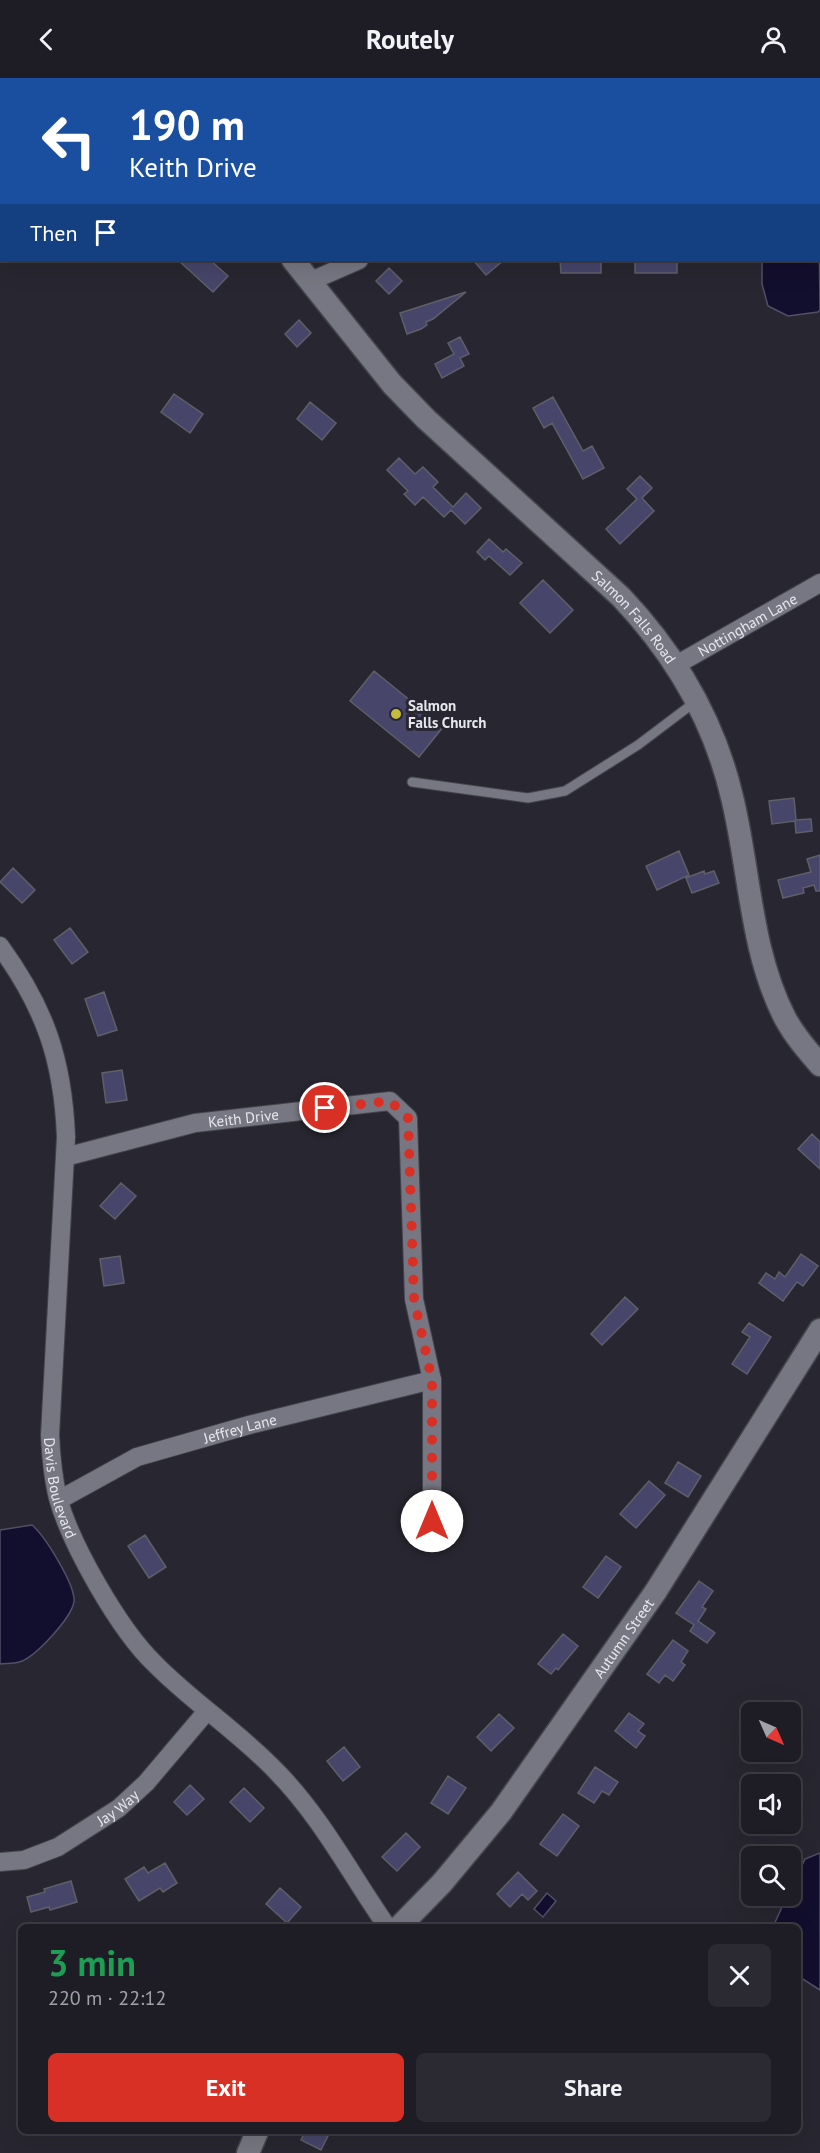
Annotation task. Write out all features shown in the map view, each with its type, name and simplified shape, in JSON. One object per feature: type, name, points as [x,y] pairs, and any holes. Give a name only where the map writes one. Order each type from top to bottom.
[{"type":"street","name":"Salmon Falls Road","points":[[294,261],[392,384],[419,412],[621,597],[641,618],[676,665],[710,728],[732,797],[761,953],[771,986],[785,1019],[820,1065]]},
{"type":"street","points":[[311,281],[357,261]]},
{"type":"street","name":"Nottingham Lane","points":[[676,665],[820,583]]},
{"type":"street","name":"Davis Boulevard","points":[[0,946],[35,1002],[54,1048],[63,1091],[66,1137],[50,1435],[51,1456],[59,1500],[83,1557],[135,1643],[160,1669],[250,1746],[301,1798],[322,1826],[385,1924]]},
{"type":"street","name":"Keith Drive","points":[[65,1157],[195,1123],[390,1101],[408,1118],[414,1299],[432,1380],[432,1521]]},
{"type":"street","name":"Autumn Street","points":[[402,1924],[470,1851],[522,1783],[656,1591],[820,1330]]},
{"type":"street","name":"Jeffrey Lane","points":[[59,1500],[137,1457],[249,1425],[432,1380]]},
{"type":"street","name":"Jay Way","points":[[0,1862],[24,1860],[58,1847],[119,1808],[153,1777],[207,1711]]},
{"type":"street","points":[[248,2153],[256,2134]]},
{"type":"lane","points":[[412,782],[528,798],[566,791],[638,745],[697,701]]},
{"type":"shaded area","points":[[762,261],[819,261],[820,310],[788,316],[768,306],[762,284]]},
{"type":"shaded area","points":[[32,1525],[59,1562],[70,1585],[74,1602],[59,1627],[34,1653],[19,1662],[0,1664],[0,1530]]},
{"type":"shaded area","points":[[820,1853],[820,1990],[801,1978],[801,1924],[774,1924],[782,1906],[801,1906],[801,1868],[805,1859]]},
{"type":"shaded area","points":[[547,1893],[556,1901],[543,1917],[534,1909]]},
{"type":"building","points":[[179,261],[211,261],[228,276],[213,292]]},
{"type":"building","points":[[474,261],[503,261],[486,275]]},
{"type":"building","points":[[560,261],[601,261],[601,273],[561,273]]},
{"type":"building","points":[[635,261],[677,261],[677,273],[635,273]]},
{"type":"building","points":[[389,268],[402,281],[389,294],[376,281]]},
{"type":"building","points":[[466,292],[426,322],[427,325],[407,334],[400,313]]},
{"type":"building","points":[[299,320],[311,333],[297,347],[285,334]]},
{"type":"building","points":[[460,337],[469,354],[460,358],[464,366],[442,378],[435,364],[454,354],[448,343]]},
{"type":"building","points":[[174,394],[203,414],[190,433],[161,412]]},
{"type":"building","points":[[553,397],[583,451],[592,446],[604,468],[583,479],[552,423],[544,428],[533,408]]},
{"type":"building","points":[[310,402],[336,423],[322,440],[297,419]]},
{"type":"building","points":[[399,458],[415,474],[423,467],[438,482],[433,487],[453,507],[466,493],[481,508],[465,524],[451,510],[444,517],[423,497],[415,505],[404,494],[408,491],[387,470]]},
{"type":"building","points":[[640,476],[652,488],[642,498],[654,511],[620,544],[606,529],[637,499],[627,489]]},
{"type":"building","points":[[489,539],[503,552],[506,549],[522,563],[510,575],[489,556],[485,560],[477,552]]},
{"type":"building","points":[[543,580],[573,610],[550,633],[520,603]]},
{"type":"building","name":"Salmon Falls Church","points":[[374,671],[443,727],[419,757],[350,701]]},
{"type":"building","points":[[794,798],[796,820],[811,819],[812,831],[796,833],[795,821],[772,824],[769,801]]},
{"type":"building","points":[[679,851],[689,875],[657,890],[646,866]]},
{"type":"building","points":[[820,855],[820,891],[816,891],[814,885],[803,888],[804,893],[783,898],[778,880],[811,872],[807,859]]},
{"type":"building","points":[[13,868],[35,890],[22,903],[0,882]]},
{"type":"building","points":[[704,871],[705,874],[714,871],[719,883],[692,893],[686,878]]},
{"type":"building","points":[[70,928],[88,952],[72,964],[54,940]]},
{"type":"building","points":[[104,992],[117,1030],[98,1036],[85,999]]},
{"type":"building","points":[[122,1070],[127,1100],[106,1103],[102,1073]]},
{"type":"building","points":[[812,1134],[820,1142],[820,1169],[798,1149]]},
{"type":"building","points":[[121,1183],[136,1196],[115,1219],[100,1206]]},
{"type":"building","points":[[801,1254],[818,1266],[803,1286],[797,1282],[783,1301],[759,1283],[766,1273],[775,1279],[779,1272],[785,1277]]},
{"type":"building","points":[[120,1256],[124,1283],[104,1286],[100,1259]]},
{"type":"building","points":[[625,1297],[638,1309],[602,1345],[591,1334]]},
{"type":"building","points":[[749,1323],[771,1337],[747,1374],[732,1364],[750,1337],[742,1332]]},
{"type":"building","points":[[678,1462],[701,1476],[688,1497],[665,1483]]},
{"type":"building","points":[[649,1481],[665,1495],[636,1528],[620,1514]]},
{"type":"building","points":[[145,1535],[166,1567],[149,1578],[128,1546]]},
{"type":"building","points":[[606,1556],[621,1567],[598,1598],[583,1587]]},
{"type":"building","points":[[699,1581],[713,1591],[702,1607],[706,1609],[698,1621],[715,1633],[707,1643],[690,1631],[694,1625],[676,1613]]},
{"type":"building","points":[[563,1634],[578,1646],[558,1670],[556,1668],[551,1674],[538,1664]]},
{"type":"building","points":[[673,1640],[688,1651],[681,1662],[685,1665],[673,1681],[665,1675],[659,1683],[647,1674]]},
{"type":"building","points":[[629,1713],[644,1724],[638,1731],[645,1736],[636,1748],[615,1731]]},
{"type":"building","points":[[499,1714],[514,1728],[491,1751],[477,1737]]},
{"type":"building","points":[[344,1747],[360,1767],[343,1781],[327,1761]]},
{"type":"building","points":[[595,1767],[618,1782],[609,1795],[602,1791],[594,1803],[578,1793]]},
{"type":"building","points":[[448,1776],[466,1788],[448,1814],[431,1803]]},
{"type":"building","points":[[190,1785],[204,1799],[187,1815],[174,1802]]},
{"type":"building","points":[[244,1788],[264,1808],[250,1822],[230,1802]]},
{"type":"building","points":[[563,1814],[579,1826],[557,1856],[540,1844]]},
{"type":"building","points":[[406,1833],[420,1847],[397,1871],[382,1857]]},
{"type":"building","points":[[165,1863],[177,1883],[163,1892],[160,1888],[139,1901],[125,1879],[144,1867],[148,1873]]},
{"type":"building","points":[[518,1872],[537,1891],[528,1900],[522,1894],[510,1907],[497,1894]]},
{"type":"building","points":[[71,1881],[77,1902],[50,1910],[49,1907],[31,1912],[27,1897]]},
{"type":"building","points":[[280,1888],[301,1907],[287,1923],[266,1904]]},
{"type":"building","points":[[304,2134],[329,2134],[321,2150],[301,2140]]},
{"type":"place","name":"Salmon Falls Church","points":[[396,714]]},
{"type":"route","points":[[325,1108],[390,1101],[408,1118],[414,1299],[432,1380],[432,1521]]}]
